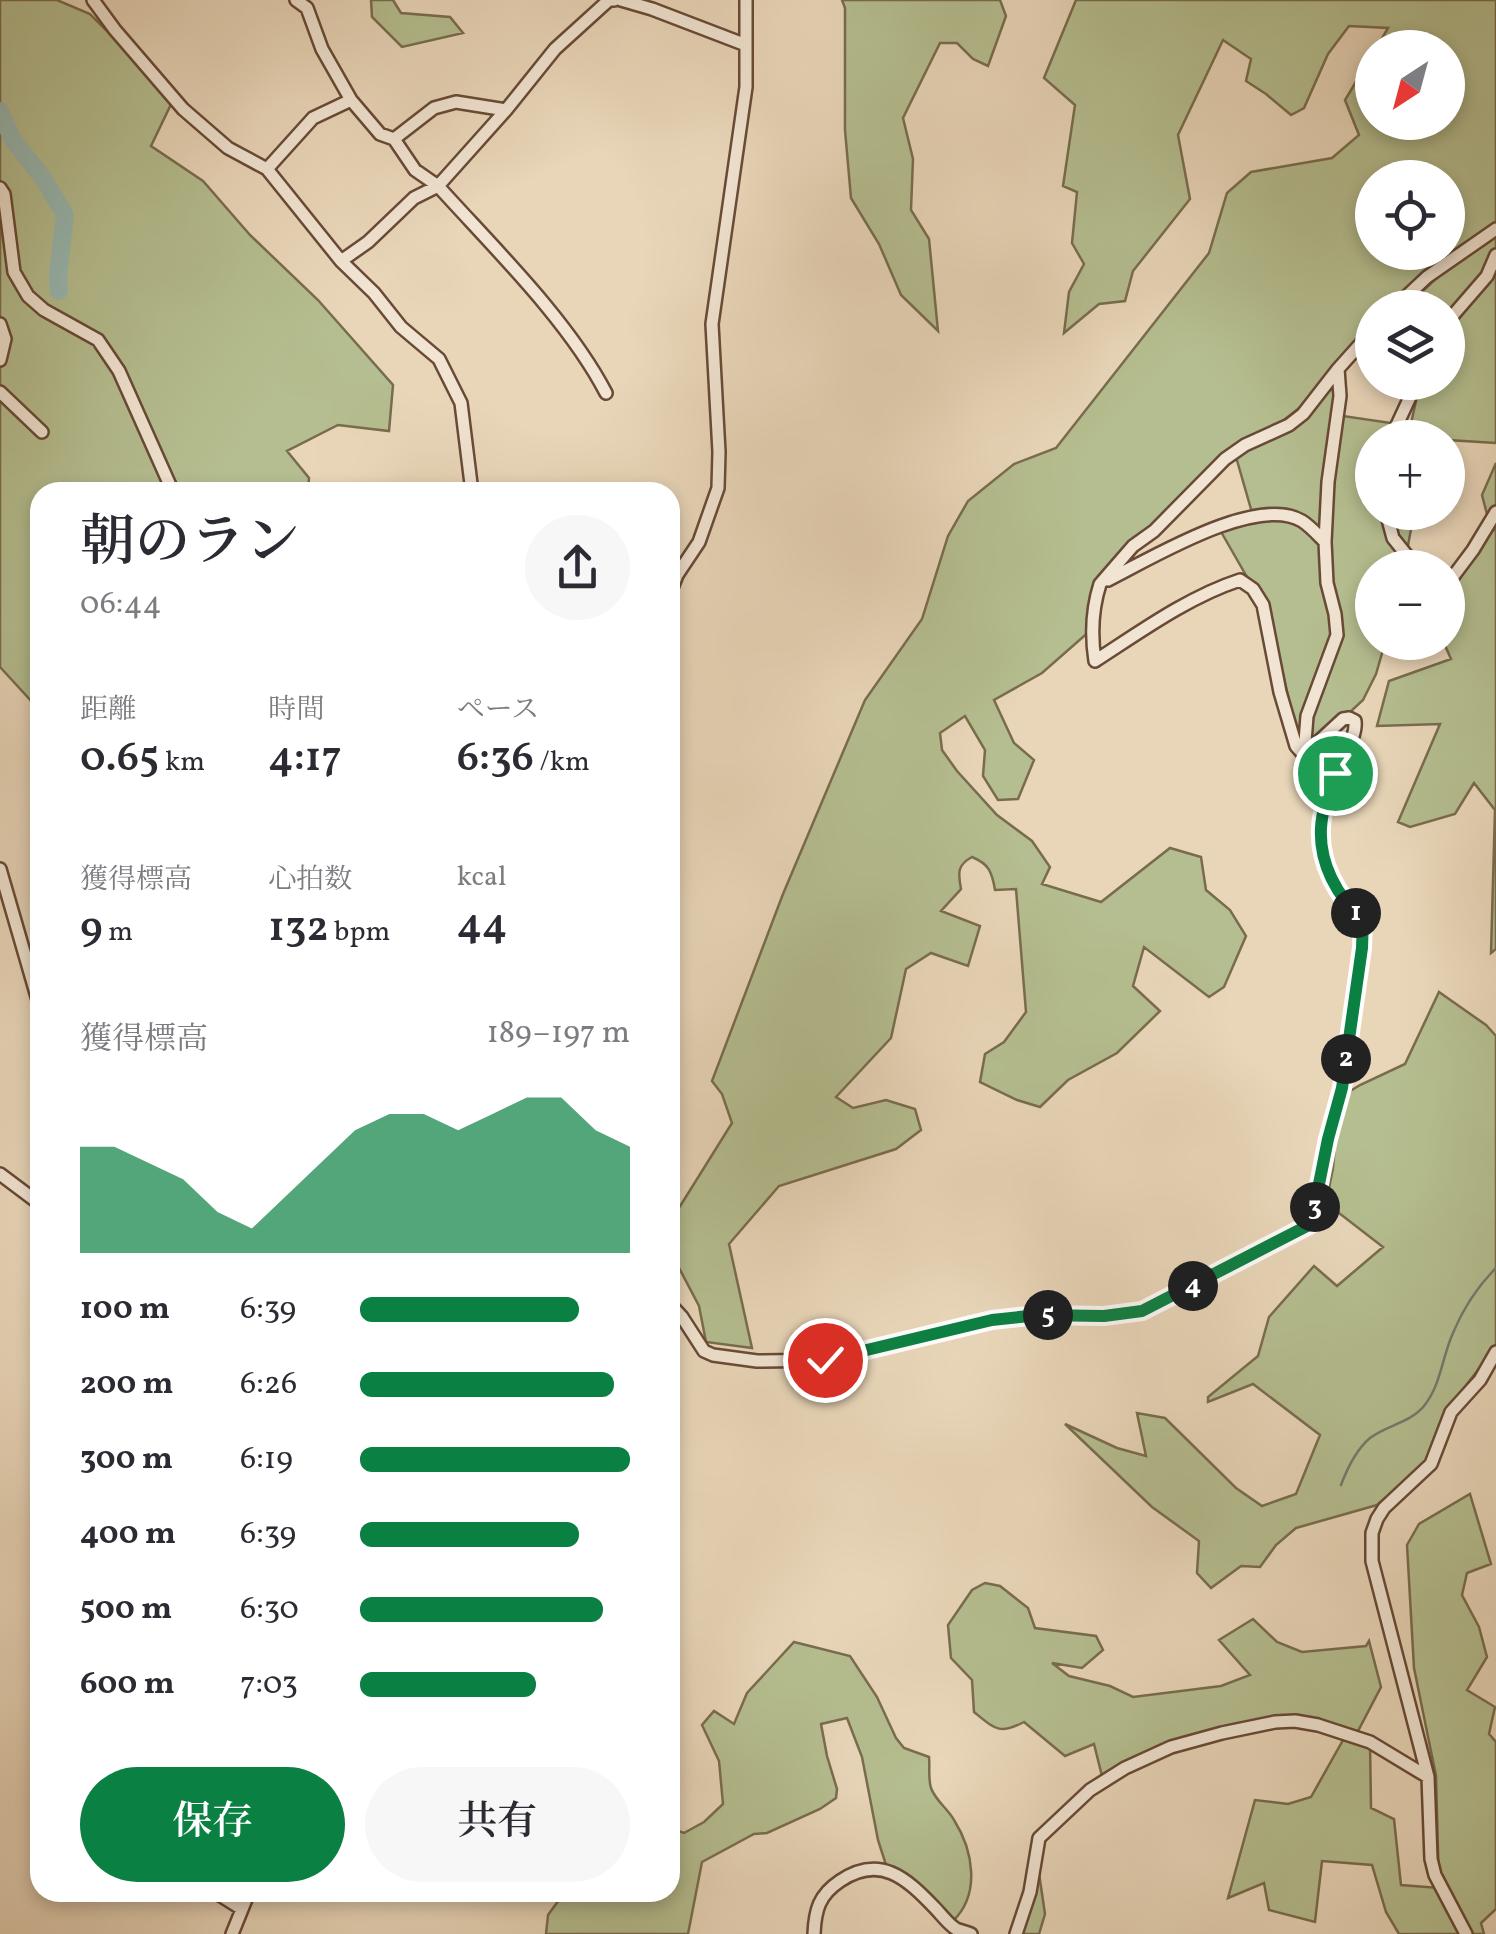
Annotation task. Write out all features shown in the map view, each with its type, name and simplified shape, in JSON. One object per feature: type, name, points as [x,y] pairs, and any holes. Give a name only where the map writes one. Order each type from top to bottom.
[{"type":"street","points":[[93,0],[203,129],[267,170],[341,262],[374,293],[401,327],[439,360],[461,402],[471,482]]},
{"type":"street","points":[[296,0],[307,8],[322,49],[352,100],[380,134],[394,139],[415,170],[438,186],[554,317],[606,394]]},
{"type":"street","points":[[341,262],[414,198],[438,186],[555,49],[609,0],[652,8],[746,45]]},
{"type":"street","points":[[680,570],[699,542],[718,488],[712,324],[746,87],[746,0]]},
{"type":"street","points":[[267,170],[314,118],[352,100]]},
{"type":"street","points":[[394,139],[434,108],[456,102],[506,110]]},
{"type":"street","points":[[0,188],[14,272],[28,296],[44,310],[98,340],[119,370],[169,482]]},
{"type":"street","points":[[1414,290],[1496,229]]},
{"type":"street","points":[[1465,301],[1486,276],[1496,255]]},
{"type":"street","points":[[0,324],[4,339],[0,360]]},
{"type":"street","points":[[1304,756],[1296,746],[1280,692],[1263,605],[1253,589],[1240,580],[1216,588],[1094,662],[1091,636],[1100,584],[1134,546],[1225,459],[1303,414],[1355,350]]},
{"type":"street","points":[[1304,756],[1307,716],[1337,635],[1326,583],[1325,542],[1328,482],[1340,396],[1338,368]]},
{"type":"street","points":[[0,392],[42,432]]},
{"type":"street","points":[[1465,560],[1496,512]]},
{"type":"street","points":[[1100,584],[1230,521],[1266,513],[1302,520],[1325,542]]},
{"type":"street","points":[[680,1314],[704,1351],[713,1355],[757,1361],[834,1360],[992,1320],[1142,1311],[1311,1224],[1342,1088],[1362,948],[1363,919],[1347,905],[1331,878],[1321,828],[1335,773],[1356,731],[1355,721],[1343,720],[1304,756]]},
{"type":"street","points":[[0,869],[30,972]]},
{"type":"street","points":[[0,1174],[30,1196]]},
{"type":"street","points":[[1466,1934],[1431,1859],[1428,1777],[1372,1561],[1372,1532],[1384,1508],[1432,1464],[1451,1412],[1480,1380],[1496,1352]]},
{"type":"street","points":[[1016,1934],[1030,1892],[1039,1838],[1090,1790],[1125,1768],[1171,1748],[1222,1732],[1275,1722],[1318,1724],[1370,1742],[1428,1777]]},
{"type":"street","points":[[814,1934],[815,1911],[824,1895],[840,1881],[876,1868],[910,1884],[954,1928],[971,1934]]},
{"type":"street","points":[[230,1902],[242,1909]]},
{"type":"street","points":[[232,1934],[245,1902]]},
{"type":"green space","points":[[0,0],[57,0],[90,14],[174,98],[151,146],[203,181],[250,235],[318,300],[393,385],[389,431],[338,425],[287,451],[309,482],[30,482],[30,700],[0,667]]},
{"type":"green space","points":[[371,0],[393,0],[401,13],[450,17],[463,33],[402,47],[372,17]]},
{"type":"green space","points":[[842,0],[1000,0],[1006,16],[988,66],[973,59],[957,43],[940,43],[903,118],[913,159],[911,210],[929,239],[938,331],[901,295],[879,244],[851,198]]},
{"type":"green space","points":[[1076,0],[1496,0],[1496,443],[1465,441],[1465,420],[1412,420],[1416,400],[1465,400],[1465,290],[1424,290],[1445,270],[1465,270],[1465,160],[1355,160],[1355,270],[1441,270],[1416,290],[1355,290],[1355,352],[1321,391],[1248,448],[1296,420],[1339,378],[1336,415],[1370,420],[1355,420],[1355,530],[1411,530],[1407,550],[1355,550],[1355,660],[1380,660],[1363,700],[1304,755],[1265,598],[1247,577],[1220,530],[1255,523],[1236,457],[1196,489],[1108,575],[1091,630],[1042,673],[994,700],[1014,743],[1034,760],[1018,799],[998,800],[983,776],[985,750],[965,716],[940,733],[942,750],[957,771],[997,815],[1032,841],[1050,867],[1042,884],[1101,902],[1170,848],[1201,857],[1206,890],[1230,910],[1246,936],[1224,987],[1209,997],[1144,947],[1133,986],[1160,1011],[1117,1053],[1068,1080],[1040,1107],[980,1082],[985,1054],[1004,1042],[1026,1012],[1016,889],[995,890],[986,866],[972,857],[967,860],[960,870],[961,889],[941,911],[980,926],[968,966],[931,953],[906,969],[891,1038],[836,1097],[853,1108],[886,1100],[915,1109],[921,1130],[896,1149],[779,1186],[729,1244],[752,1348],[706,1342],[699,1306],[680,1270],[680,1206],[732,1123],[722,1094],[712,1081],[783,894],[865,700],[922,619],[948,536],[968,501],[1014,464],[1056,448],[1209,253],[1227,193],[1251,172],[1332,158],[1355,138],[1465,140],[1465,30],[1349,26],[1328,54],[1304,108],[1291,115],[1246,81],[1251,59],[1223,40],[1178,135],[1190,199],[1133,271],[1125,301],[1099,304],[1064,333],[1069,292],[1084,264],[1072,243],[1077,192],[1063,186],[1075,105],[1044,78]]},
{"type":"green space","points":[[1355,83],[1355,125],[1345,100]]},
{"type":"green space","points":[[1496,463],[1496,505],[1488,518],[1482,495]]},
{"type":"green space","points":[[1496,527],[1496,949],[1491,953],[1495,810],[1474,783],[1455,814],[1410,827],[1398,822],[1440,724],[1377,726],[1389,681],[1448,660],[1465,660],[1465,563]]},
{"type":"green space","points":[[1439,992],[1496,1036],[1496,1347],[1445,1412],[1427,1463],[1377,1505],[1296,1528],[1276,1545],[1260,1567],[1241,1566],[1211,1588],[1197,1573],[1199,1541],[1152,1507],[1065,1424],[1117,1448],[1146,1456],[1137,1413],[1165,1418],[1236,1488],[1262,1506],[1296,1494],[1320,1435],[1253,1384],[1208,1402],[1208,1397],[1258,1356],[1269,1317],[1314,1266],[1337,1286],[1383,1247],[1326,1203],[1339,1098],[1405,1064]]},
{"type":"green space","points":[[1470,1494],[1491,1564],[1467,1573],[1462,1595],[1479,1627],[1487,1657],[1467,1690],[1495,1707],[1489,1734],[1496,1742],[1496,1909],[1481,1923],[1484,1934],[1399,1934],[1386,1912],[1372,1865],[1322,1861],[1315,1922],[1269,1910],[1264,1883],[1228,1898],[1255,1800],[1288,1804],[1311,1797],[1347,1733],[1370,1742],[1371,1808],[1394,1819],[1401,1885],[1439,1888],[1436,1776],[1414,1668],[1407,1545],[1419,1524]]},
{"type":"green space","points":[[985,1583],[1000,1586],[1028,1608],[1035,1628],[1096,1636],[1103,1650],[1082,1668],[1052,1663],[1069,1676],[1110,1686],[1133,1697],[1221,1686],[1250,1675],[1219,1640],[1253,1619],[1277,1642],[1302,1652],[1366,1646],[1369,1641],[1381,1687],[1358,1731],[1318,1721],[1285,1719],[1230,1725],[1176,1741],[1103,1780],[1094,1744],[1065,1756],[1024,1722],[998,1728],[974,1712],[972,1680],[951,1658],[948,1625],[972,1590]]},
{"type":"green space","points":[[794,1642],[850,1656],[877,1697],[896,1738],[904,1748],[929,1757],[931,1788],[961,1832],[969,1858],[971,1885],[962,1910],[953,1921],[886,1865],[862,1757],[847,1718],[821,1724],[836,1798],[820,1809],[767,1833],[754,1834],[702,1862],[688,1934],[546,1934],[548,1915],[557,1902],[680,1902],[680,1832],[704,1822],[723,1804],[719,1761],[702,1725],[714,1711],[734,1724],[747,1693]]},
{"type":"green space","points":[[1036,1853],[1045,1914],[1039,1934],[1014,1934]]},
{"type":"waterway","points":[[0,111],[13,140],[43,178],[65,215],[59,291]]},
{"type":"waterway","points":[[1341,1485],[1370,1438],[1424,1406],[1461,1315],[1496,1268]]},
{"type":"route","points":[[825,1360],[992,1320],[1142,1311],[1311,1224],[1342,1088],[1362,948],[1363,919],[1347,905],[1325,862],[1321,828],[1335,773]]}]
